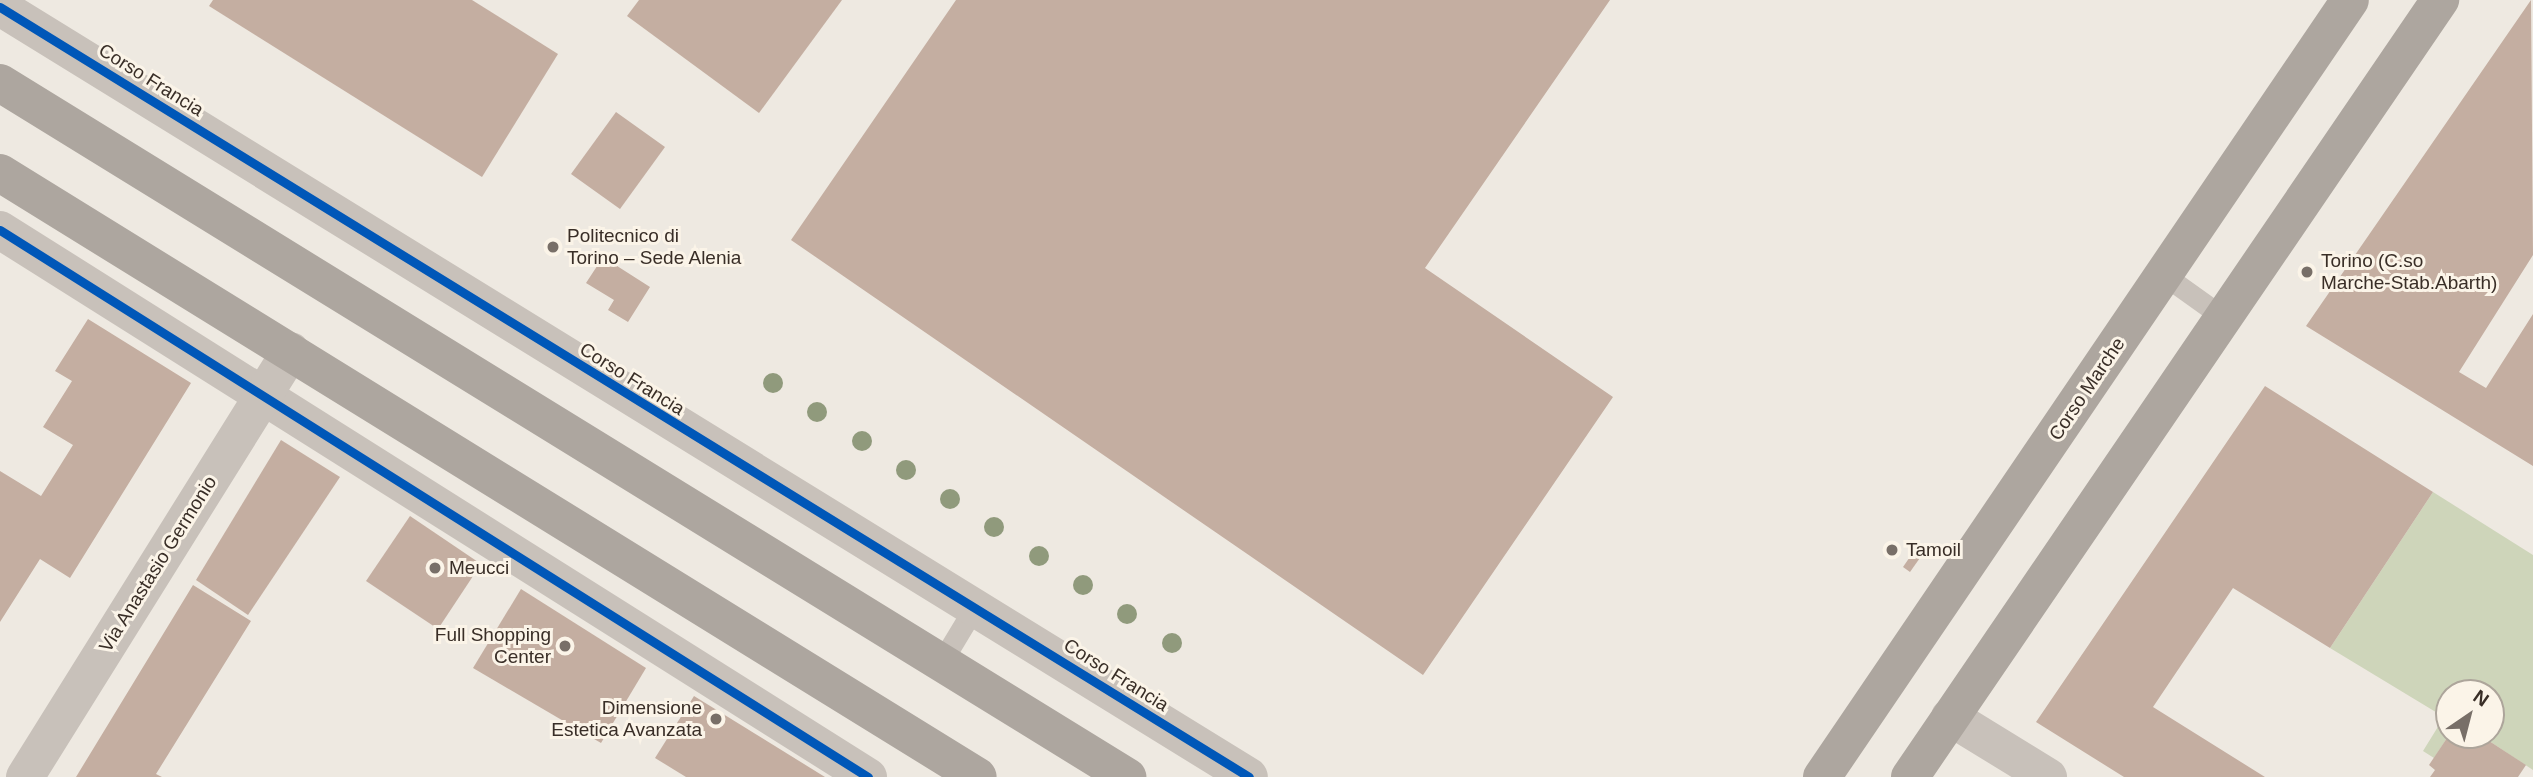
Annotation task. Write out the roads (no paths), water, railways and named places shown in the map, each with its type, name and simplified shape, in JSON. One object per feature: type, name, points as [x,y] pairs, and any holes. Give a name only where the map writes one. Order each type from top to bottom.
[{"type":"main road","name":"Corso Marche","points":[[1822,777],[2350,0]]},
{"type":"main road","points":[[1910,777],[2440,0]]},
{"type":"main road","points":[[0,83],[1127,777]]},
{"type":"main road","points":[[0,173],[978,777]]},
{"type":"street","name":"Corso Francia","points":[[0,7],[1249,777]]},
{"type":"street","points":[[0,230],[868,777]]},
{"type":"street","name":"Via Anastasio Germonio","points":[[25,777],[291,351]]},
{"type":"street","points":[[1951,717],[2048,777]]},
{"type":"lane","points":[[2164,275],[2224,318]]},
{"type":"lane","points":[[942,661],[974,608]]},
{"type":"place","name":"Politecnico di Torino – Sede Alenia","points":[[553,247]]},
{"type":"place","name":"Torino (C.so Marche-Stab.Abarth)","points":[[2307,272]]},
{"type":"place","name":"Tamoil","points":[[1892,550]]},
{"type":"place","name":"Meucci","points":[[435,568]]},
{"type":"place","name":"Full Shopping Center","points":[[565,646]]},
{"type":"place","name":"Dimensione Estetica Avanzata","points":[[716,719]]}]
